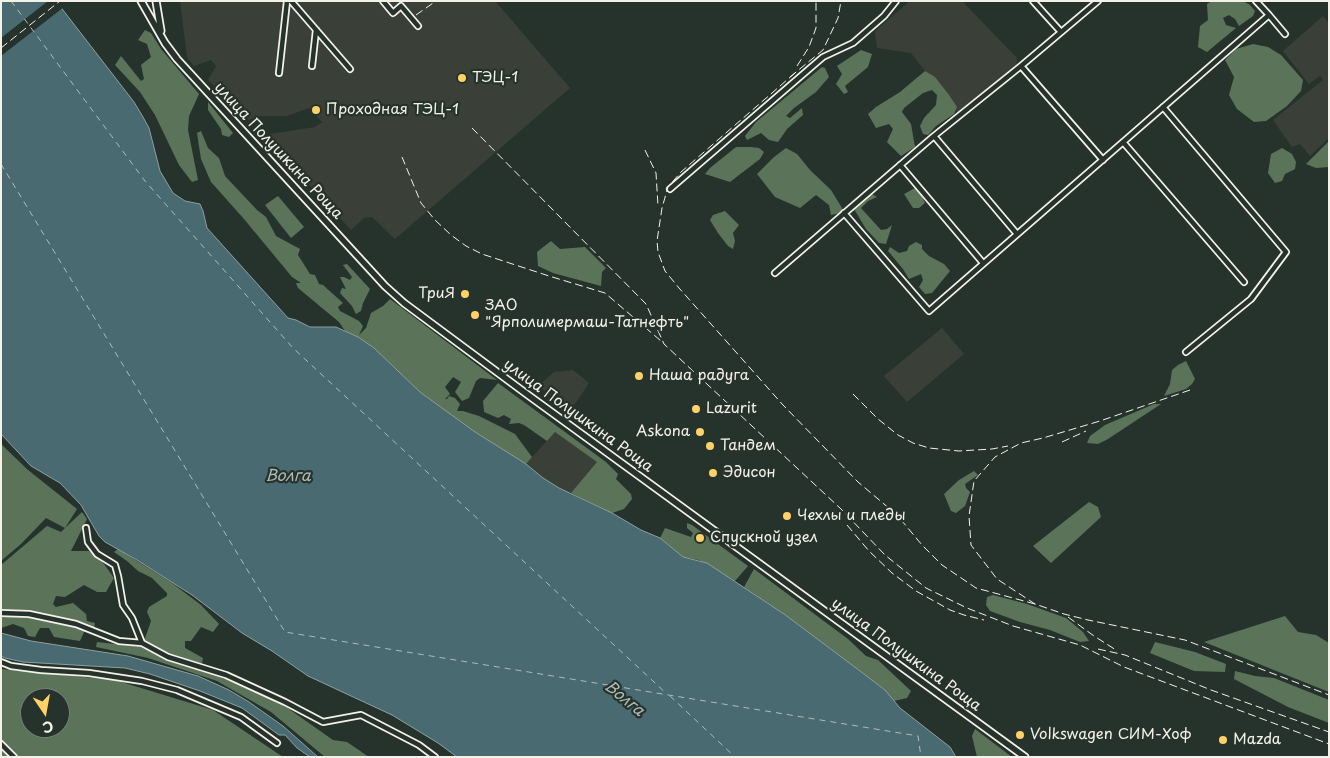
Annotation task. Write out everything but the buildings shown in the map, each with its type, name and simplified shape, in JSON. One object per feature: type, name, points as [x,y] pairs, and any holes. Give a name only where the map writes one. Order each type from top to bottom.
[{"type":"main road","name":"улица Полушкина Роща","points":[[141,1],[164,43],[187,70],[379,280],[404,303],[1025,757]]},
{"type":"main road","name":"улица Полушкина Роща","points":[[156,1],[159,27],[164,43]]},
{"type":"street","points":[[279,73],[287,1]]},
{"type":"street","points":[[291,1],[350,69]]},
{"type":"street","points":[[383,1],[393,13],[400,6],[418,26]]},
{"type":"street","points":[[670,189],[823,57],[853,43],[884,16],[896,1]]},
{"type":"street","points":[[1033,1],[1061,32]]},
{"type":"street","points":[[775,273],[934,136],[1098,1]]},
{"type":"street","points":[[1256,1],[1286,34]]},
{"type":"street","points":[[844,213],[929,311],[1268,15]]},
{"type":"street","points":[[312,66],[316,30]]},
{"type":"street","points":[[1021,66],[1102,160]]},
{"type":"street","points":[[1163,107],[1286,252],[1251,299],[1186,352]]},
{"type":"street","points":[[934,136],[1017,234]]},
{"type":"street","points":[[1123,142],[1244,282]]},
{"type":"street","points":[[900,165],[983,263]]},
{"type":"street","points":[[86,528],[88,542],[97,554],[115,564],[123,605],[132,618],[142,643]]},
{"type":"street","points":[[1,613],[29,614],[76,624],[119,641],[142,643],[168,657],[226,675],[285,702],[322,722],[361,715],[420,745],[435,757]]},
{"type":"street","points":[[1,662],[11,666],[41,670],[89,673],[124,678],[177,690],[241,717],[277,743]]},
{"type":"street","points":[[1,744],[14,757]]},
{"type":"shaded area","points":[[180,1],[495,1],[570,88],[395,239],[372,217],[364,218],[351,230],[268,140],[270,134],[315,127],[322,122],[309,108],[287,116],[257,116],[249,120],[208,80],[216,66],[211,60],[194,66],[187,57]]},
{"type":"shaded area","points":[[910,1],[962,1],[1017,58],[1016,73],[962,118],[911,53],[877,48],[875,31]]},
{"type":"shaded area","points":[[1323,16],[1329,23],[1329,138],[1310,156],[1300,144],[1292,147],[1273,120],[1323,80],[1320,76],[1309,84],[1283,51]]},
{"type":"shaded area","points":[[942,328],[964,354],[907,402],[884,376]]},
{"type":"shaded area","points":[[573,370],[589,383],[571,410],[538,386],[554,372]]},
{"type":"shaded area","points":[[555,432],[598,462],[571,493],[543,478],[526,464]]},
{"type":"green space","points":[[1212,1],[1243,1],[1255,11],[1253,16],[1239,26],[1235,19],[1229,15],[1223,18],[1226,25],[1236,28],[1207,52],[1198,47],[1200,26],[1208,20],[1207,4]]},
{"type":"green space","points":[[145,30],[151,33],[161,49],[199,94],[189,116],[188,130],[198,180],[192,182],[179,165],[155,115],[140,92],[115,65],[121,56],[141,81],[144,79],[141,65],[151,57],[147,44],[138,40]]},
{"type":"green space","points":[[1253,44],[1268,47],[1281,55],[1303,80],[1301,91],[1287,106],[1266,121],[1254,122],[1237,109],[1229,95],[1234,77],[1225,60],[1236,49]]},
{"type":"green space","points":[[861,50],[872,54],[868,67],[845,86],[848,92],[844,94],[836,84],[842,74],[837,66]]},
{"type":"green space","points":[[822,67],[825,68],[829,77],[816,92],[786,116],[790,118],[802,108],[803,115],[787,129],[778,142],[769,140],[761,133],[747,140],[745,136],[756,122]]},
{"type":"green space","points":[[925,71],[935,77],[957,107],[954,114],[936,126],[928,135],[923,134],[920,126],[924,118],[936,105],[937,95],[932,90],[923,93],[904,108],[902,112],[911,124],[915,147],[901,156],[887,142],[893,129],[889,124],[876,128],[868,114],[900,92]]},
{"type":"green space","points":[[208,102],[233,133],[229,137],[222,135],[221,129],[208,110]]},
{"type":"green space","points":[[201,131],[208,148],[219,158],[225,176],[266,217],[276,236],[300,249],[298,255],[310,274],[315,275],[319,284],[323,285],[343,303],[338,307],[340,311],[359,321],[363,326],[359,335],[366,328],[371,313],[390,299],[497,380],[480,378],[476,381],[469,398],[462,401],[455,392],[461,382],[453,377],[445,387],[450,394],[445,399],[449,396],[455,398],[460,404],[457,411],[479,416],[515,434],[532,457],[526,464],[475,432],[420,392],[374,348],[345,331],[339,322],[298,288],[296,283],[301,283],[292,277],[211,182],[201,159],[197,133]]},
{"type":"green space","points":[[1329,141],[1329,167],[1316,168],[1306,164]]},
{"type":"green space","points":[[736,147],[759,148],[764,152],[760,159],[730,182],[705,174],[710,168]]},
{"type":"green space","points":[[786,148],[797,154],[810,170],[831,190],[842,208],[841,213],[831,215],[829,205],[816,195],[800,208],[775,197],[757,174]]},
{"type":"green space","points":[[1282,148],[1292,154],[1296,162],[1295,169],[1285,174],[1282,181],[1275,183],[1268,173],[1271,154]]},
{"type":"green space","points":[[915,188],[921,194],[925,203],[919,208],[913,208],[904,194]]},
{"type":"green space","points":[[872,194],[877,197],[868,201],[861,208],[881,230],[887,229],[892,225],[886,244],[879,243],[866,229],[854,209]]},
{"type":"green space","points":[[278,196],[304,227],[291,238],[265,205]]},
{"type":"green space","points":[[725,211],[739,225],[733,233],[735,241],[733,249],[728,246],[710,220],[713,215]]},
{"type":"green space","points":[[551,241],[560,249],[585,247],[606,268],[602,272],[601,286],[553,273],[538,266],[537,252]]},
{"type":"green space","points":[[916,242],[922,245],[922,249],[929,256],[944,264],[950,271],[932,293],[925,294],[919,287],[923,280],[921,274],[909,279],[888,251],[890,247],[899,253],[907,251],[909,246]]},
{"type":"green space","points":[[347,264],[370,289],[361,311],[356,314],[352,306],[340,293],[342,288],[346,289],[340,277],[350,280],[352,277],[343,265]]},
{"type":"green space","points":[[1186,361],[1195,379],[1192,384],[1186,389],[1164,396],[1170,384],[1172,370]]},
{"type":"green space","points":[[498,383],[606,462],[618,474],[616,479],[631,494],[632,499],[624,509],[612,513],[571,493],[597,462],[555,432],[547,441],[524,425],[519,423],[509,424],[511,419],[504,415],[498,418],[484,412],[483,401]]},
{"type":"green space","points":[[1154,404],[1161,404],[1108,439],[1098,444],[1087,443],[1090,436],[1105,425]]},
{"type":"green space","points":[[1,444],[28,470],[77,509],[65,528],[46,518],[21,544],[1,561]]},
{"type":"green space","points":[[974,471],[978,475],[965,484],[970,492],[965,506],[956,513],[951,511],[944,494],[959,480]]},
{"type":"green space","points":[[1089,502],[1098,507],[1101,517],[1051,563],[1033,546]]},
{"type":"green space","points":[[82,512],[87,519],[71,551],[89,551],[104,564],[114,578],[106,592],[97,592],[84,585],[65,597],[56,596],[53,604],[56,607],[73,603],[86,614],[87,621],[95,623],[94,631],[84,632],[80,641],[54,637],[49,628],[40,628],[35,637],[28,636],[24,628],[13,624],[1,628],[1,565],[47,526],[61,532]]},
{"type":"green space","points":[[687,523],[748,566],[735,581],[699,560],[683,557],[660,538],[665,528],[691,537],[693,533],[687,528]]},
{"type":"green space","points":[[118,549],[172,583],[201,605],[219,624],[213,632],[201,627],[191,641],[185,641],[185,648],[203,658],[202,663],[194,662],[193,666],[208,668],[220,677],[279,702],[333,740],[347,742],[369,757],[325,757],[271,712],[217,681],[148,658],[96,647],[97,642],[142,647],[151,621],[147,612],[149,607],[167,596],[167,593],[152,578],[138,571],[114,552]]},
{"type":"green space","points":[[754,569],[848,639],[866,656],[878,660],[911,691],[907,698],[894,701],[885,690],[784,614],[744,587]]},
{"type":"green space","points":[[993,595],[1027,604],[1066,618],[1083,632],[1089,641],[1080,642],[1050,630],[990,611],[986,605],[987,597]]},
{"type":"green space","points":[[1285,616],[1298,632],[1316,635],[1329,643],[1329,692],[1204,642]]},
{"type":"green space","points":[[1155,642],[1195,652],[1226,664],[1225,672],[1194,671],[1150,653]]},
{"type":"green space","points":[[1,669],[115,680],[213,710],[283,757],[1,757]]},
{"type":"green space","points":[[1235,671],[1274,678],[1329,700],[1329,723],[1288,707],[1234,679]]},
{"type":"green space","points":[[975,729],[1012,757],[977,757],[972,736]]},
{"type":"water","name":"Волга","points":[[1,1],[56,1],[134,102],[149,128],[160,171],[173,193],[185,201],[200,204],[207,228],[288,318],[310,327],[336,327],[358,337],[374,348],[420,392],[475,432],[526,464],[543,478],[559,488],[660,538],[683,557],[707,563],[784,614],[885,690],[900,708],[950,747],[956,757],[457,757],[392,715],[308,676],[242,633],[192,595],[105,542],[99,536],[81,505],[60,483],[31,466],[1,434]]},
{"type":"water","points":[[1,633],[31,641],[128,656],[198,676],[229,690],[249,702],[283,726],[318,757],[310,757],[297,748],[285,735],[279,735],[242,708],[150,674],[125,668],[23,662],[5,658],[1,656]]},
{"type":"pier","points":[[48,1],[59,1],[64,7],[1,56],[1,38]]},
{"type":"ferry route","points":[[11,1],[145,181],[293,348],[667,694]]},
{"type":"ferry route","points":[[1,164],[285,632],[918,736],[921,757]]},
{"type":"ferry route","points":[[670,696],[735,757]]},
{"type":"railway","points":[[1,48],[60,1]]},
{"type":"railway","points":[[416,15],[436,1]]},
{"type":"railway","points":[[797,66],[809,47],[816,28],[816,1]]},
{"type":"railway","points":[[790,77],[823,50],[838,18],[841,1]]},
{"type":"railway","points":[[795,73],[681,172],[668,187],[662,208],[657,241],[658,252],[665,271],[783,405],[858,482],[897,515],[942,565],[976,588],[1035,604]]},
{"type":"railway","points":[[472,128],[646,304],[664,344],[841,509],[885,555],[926,588],[967,608],[1013,626],[1080,645],[1124,667],[1329,744]]},
{"type":"railway","points":[[645,150],[656,173],[658,206]]},
{"type":"railway","points":[[402,157],[421,203],[435,220],[466,246],[482,254],[605,293],[661,341]]},
{"type":"railway","points":[[1190,390],[1100,421],[1021,443],[995,457],[974,481],[969,516],[971,545],[997,579],[1035,604],[1088,620],[1185,640],[1329,695]]},
{"type":"railway","points":[[853,394],[878,419],[898,435],[913,443],[929,448],[959,451],[1008,446]]},
{"type":"railway","points":[[1062,442],[1086,431]]},
{"type":"railway","points":[[847,525],[869,551],[892,573],[916,591],[950,610],[984,620]]},
{"type":"railway","points":[[1068,617],[1116,650]]},
{"type":"railway","points":[[1098,649],[1125,655],[1211,690],[1329,732]]},
{"type":"place","name":"ТЭЦ-1","points":[[462,78]]},
{"type":"place","name":"Проходная ТЭЦ-1","points":[[316,110]]},
{"type":"place","name":"ТриЯ","points":[[465,294]]},
{"type":"place","name":"ЗАО \"Ярполимермаш-Татнефть\"","points":[[475,315]]},
{"type":"place","name":"Наша радуга","points":[[639,376]]},
{"type":"place","name":"Lazurit","points":[[696,409]]},
{"type":"place","name":"Askona","points":[[700,432]]},
{"type":"place","name":"Тандем","points":[[710,446]]},
{"type":"place","name":"Эдисон","points":[[713,473]]},
{"type":"place","name":"Чехлы и пледы","points":[[787,516]]},
{"type":"place","name":"Спускной узел","points":[[700,538]]},
{"type":"place","name":"Volkswagen СИМ-Хоф","points":[[1020,735]]},
{"type":"place","name":"Mazda","points":[[1223,740]]}]
